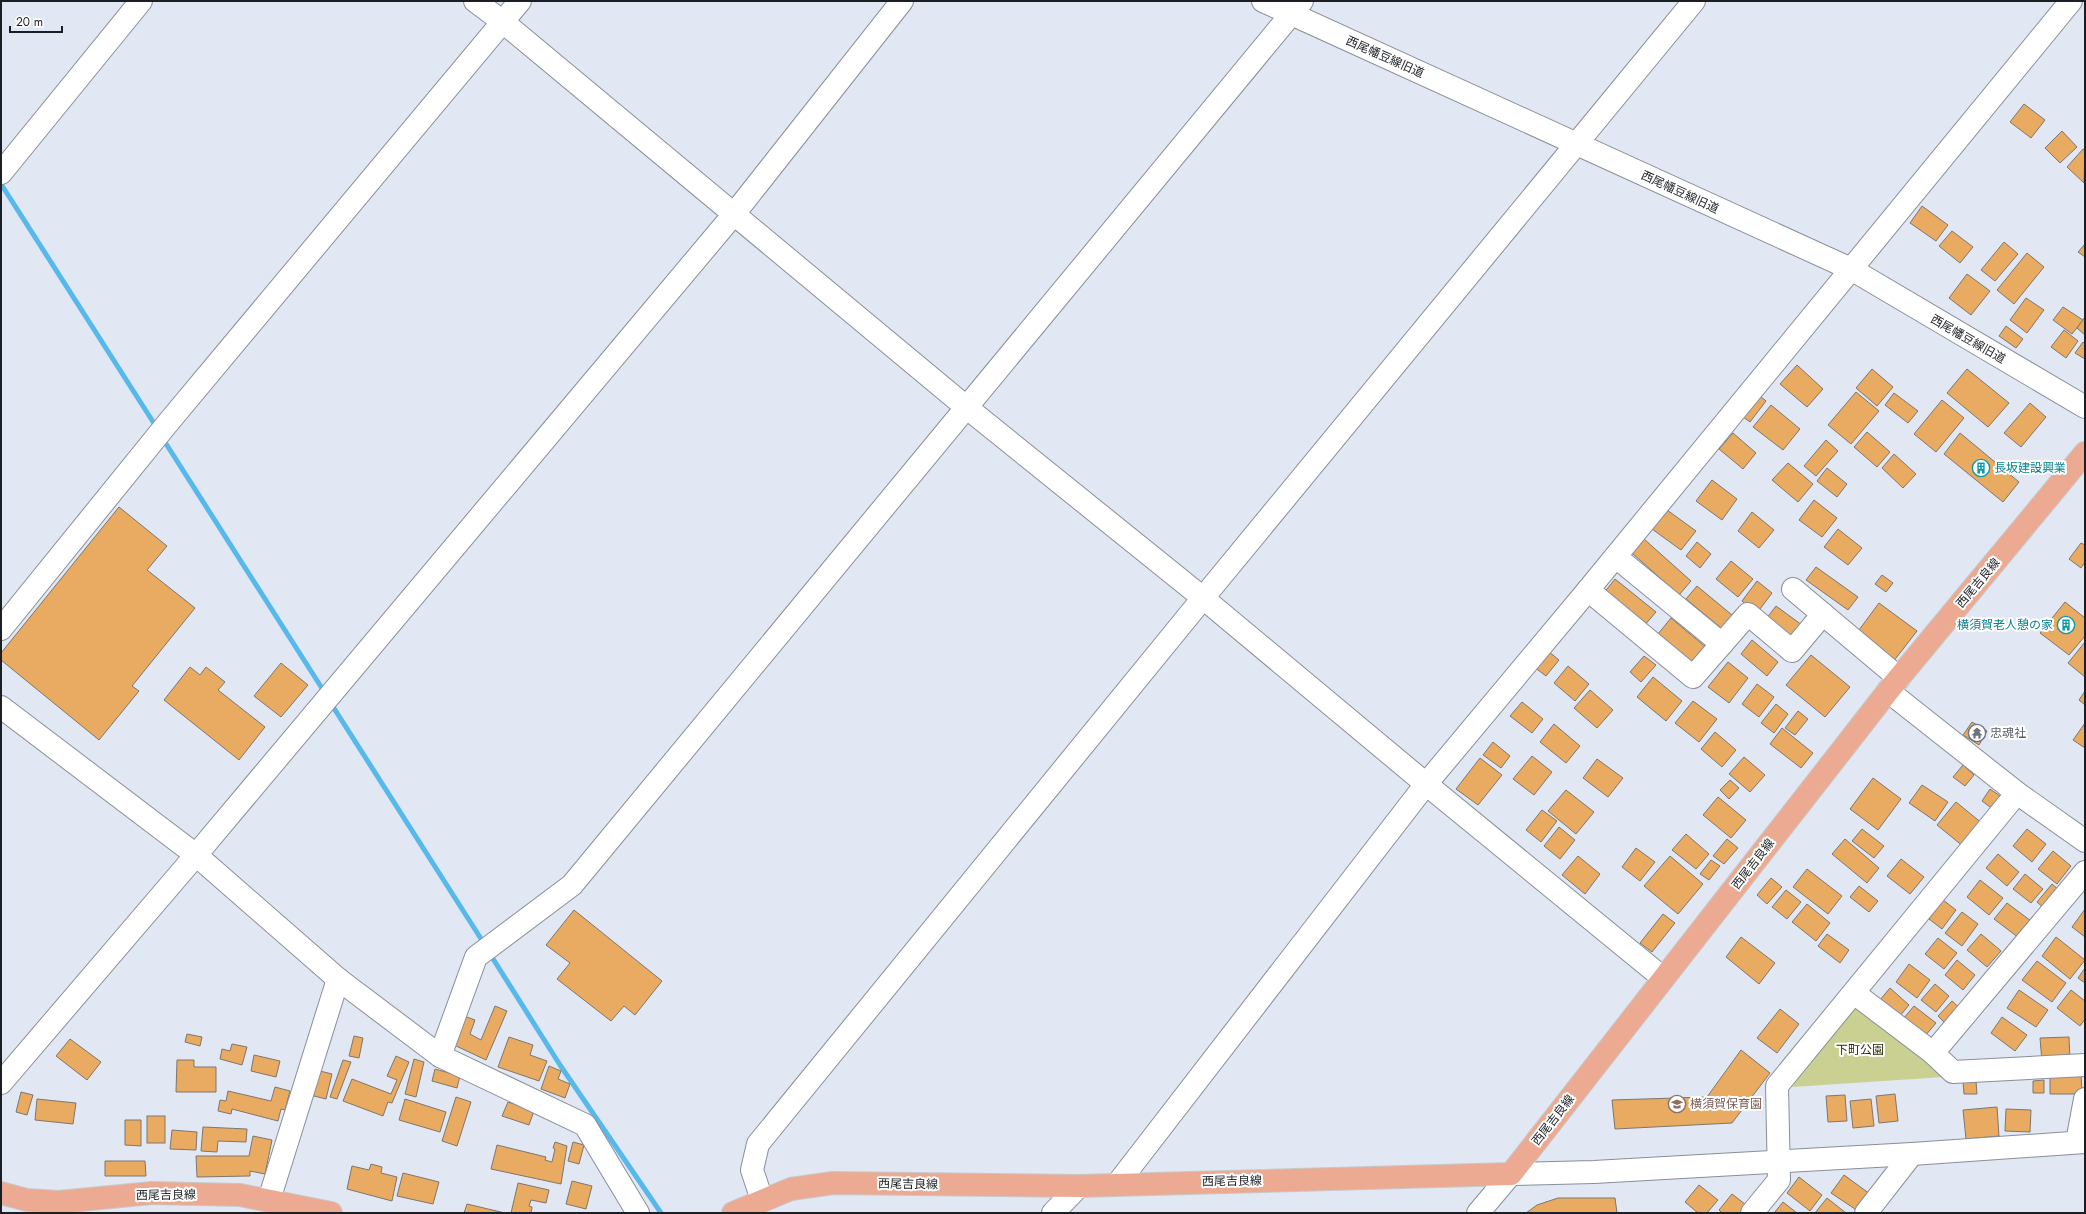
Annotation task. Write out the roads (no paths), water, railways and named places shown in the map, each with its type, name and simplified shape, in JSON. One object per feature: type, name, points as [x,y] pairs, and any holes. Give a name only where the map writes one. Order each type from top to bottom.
[{"type":"main road","name":"西尾吉良線","points":[[733,1213],[791,1189],[833,1183],[1079,1186],[1118,1183],[1511,1174],[1894,684],[2085,453]]},
{"type":"main road","name":"西尾吉良線","points":[[1,1193],[27,1200],[59,1202],[152,1194],[240,1195],[331,1213]]},
{"type":"street","points":[[3,170],[141,1]]},
{"type":"street","points":[[475,1],[503,22],[966,407],[1203,598],[1426,784],[1663,978]]},
{"type":"street","points":[[1,629],[167,424],[520,1]]},
{"type":"street","points":[[1,1083],[196,855],[734,214],[902,1]]},
{"type":"street","name":"西尾幡豆線旧道","points":[[1262,1],[1296,8],[1576,143],[1851,269],[2085,407]]},
{"type":"street","points":[[762,1200],[752,1170],[758,1144],[1203,598],[1694,1]]},
{"type":"street","points":[[1118,1183],[1426,784],[1616,557],[2071,1]]},
{"type":"street","points":[[440,1056],[478,956],[572,885],[1296,8]]},
{"type":"street","points":[[1616,557],[1722,644]]},
{"type":"street","points":[[1793,589],[1824,614],[1894,684],[2017,793],[2085,841]]},
{"type":"street","points":[[1588,590],[1693,677],[1748,614],[1792,651],[1824,614]]},
{"type":"street","points":[[1,707],[196,855],[338,979],[440,1056],[584,1124],[638,1213]]},
{"type":"street","points":[[1752,1213],[1779,1180],[1777,1161],[1777,1086],[2017,793]]},
{"type":"street","points":[[1933,1053],[2085,872]]},
{"type":"street","points":[[269,1200],[338,979]]},
{"type":"street","points":[[1854,993],[1933,1053],[1953,1072],[2085,1065]]},
{"type":"street","points":[[1478,1213],[1511,1174],[1594,1172],[1912,1154],[2081,1142],[2085,1099]]},
{"type":"street","points":[[1866,1213],[1912,1154]]},
{"type":"street","points":[[1053,1213],[1079,1186]]},
{"type":"waterway","points":[[1,184],[157,428]]},
{"type":"waterway","points":[[163,439],[325,693]]},
{"type":"waterway","points":[[330,702],[485,945]]},
{"type":"waterway","points":[[490,954],[560,1065],[661,1213]]},
{"type":"place","name":"長坂建設興業","points":[[1981,468]]},
{"type":"place","name":"横須賀老人憩の家","points":[[2066,625]]},
{"type":"place","name":"忠魂社","points":[[1977,733]]},
{"type":"place","name":"横須賀保育園","points":[[1677,1104]]},
{"type":"park label","name":"下町公園","points":[[1860,1050]]}]
